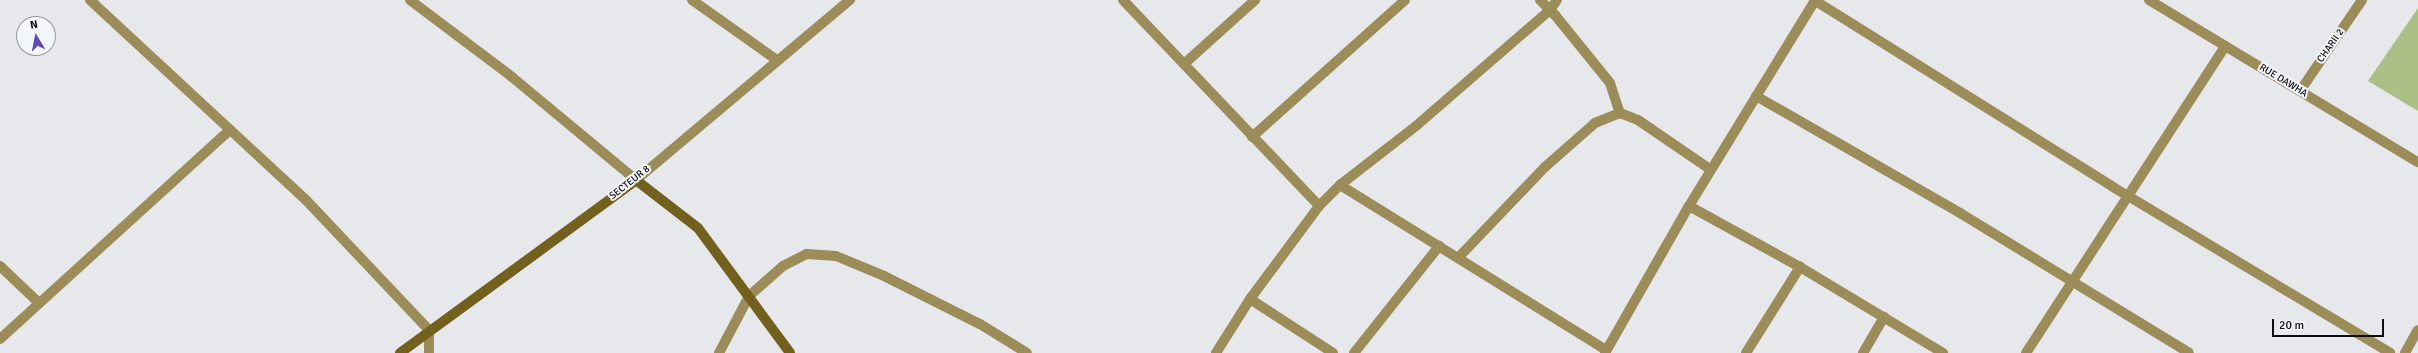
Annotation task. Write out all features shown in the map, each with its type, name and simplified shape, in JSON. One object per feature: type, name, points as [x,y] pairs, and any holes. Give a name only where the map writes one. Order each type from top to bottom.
[{"type":"street","points":[[90,0],[306,200],[429,330],[429,353]]},
{"type":"street","points":[[410,0],[512,77],[636,180],[698,228],[790,353]]},
{"type":"street","points":[[692,0],[778,61]]},
{"type":"street","name":"SECTEUR 8","points":[[400,353],[429,330],[636,180],[850,0]]},
{"type":"street","points":[[1123,0],[1319,206]]},
{"type":"street","points":[[1184,64],[1255,0]]},
{"type":"street","points":[[1252,137],[1405,0]]},
{"type":"street","points":[[1540,0],[1610,83],[1620,113]]},
{"type":"street","points":[[1216,353],[1250,299],[1319,206],[1340,185],[1416,126],[1550,10],[1557,0]]},
{"type":"street","points":[[1340,185],[1606,351],[1689,206],[1814,0],[2128,195],[2390,353]]},
{"type":"street","name":"RUE DAWHA","points":[[2149,0],[2418,162]]},
{"type":"street","name":"CHARII 2","points":[[2300,91],[2362,0]]},
{"type":"street","points":[[2026,353],[2224,46]]},
{"type":"street","points":[[1756,96],[1960,213],[2189,353]]},
{"type":"street","points":[[1458,258],[1545,167],[1595,123],[1620,113],[1638,120],[1711,170]]},
{"type":"street","points":[[0,339],[230,130]]},
{"type":"street","points":[[1689,206],[1800,267],[1943,353]]},
{"type":"street","points":[[1354,353],[1439,246]]},
{"type":"street","points":[[719,353],[749,296],[784,266],[807,254],[836,256],[884,276],[980,324],[1027,353]]},
{"type":"street","points":[[0,266],[39,303]]},
{"type":"street","points":[[1746,353],[1800,267]]},
{"type":"street","points":[[1250,299],[1333,353]]},
{"type":"street","points":[[1863,353],[1884,317]]},
{"type":"street","points":[[2405,353],[2418,330]]},
{"type":"green space","points":[[2418,8],[2418,111],[2368,81]]}]
